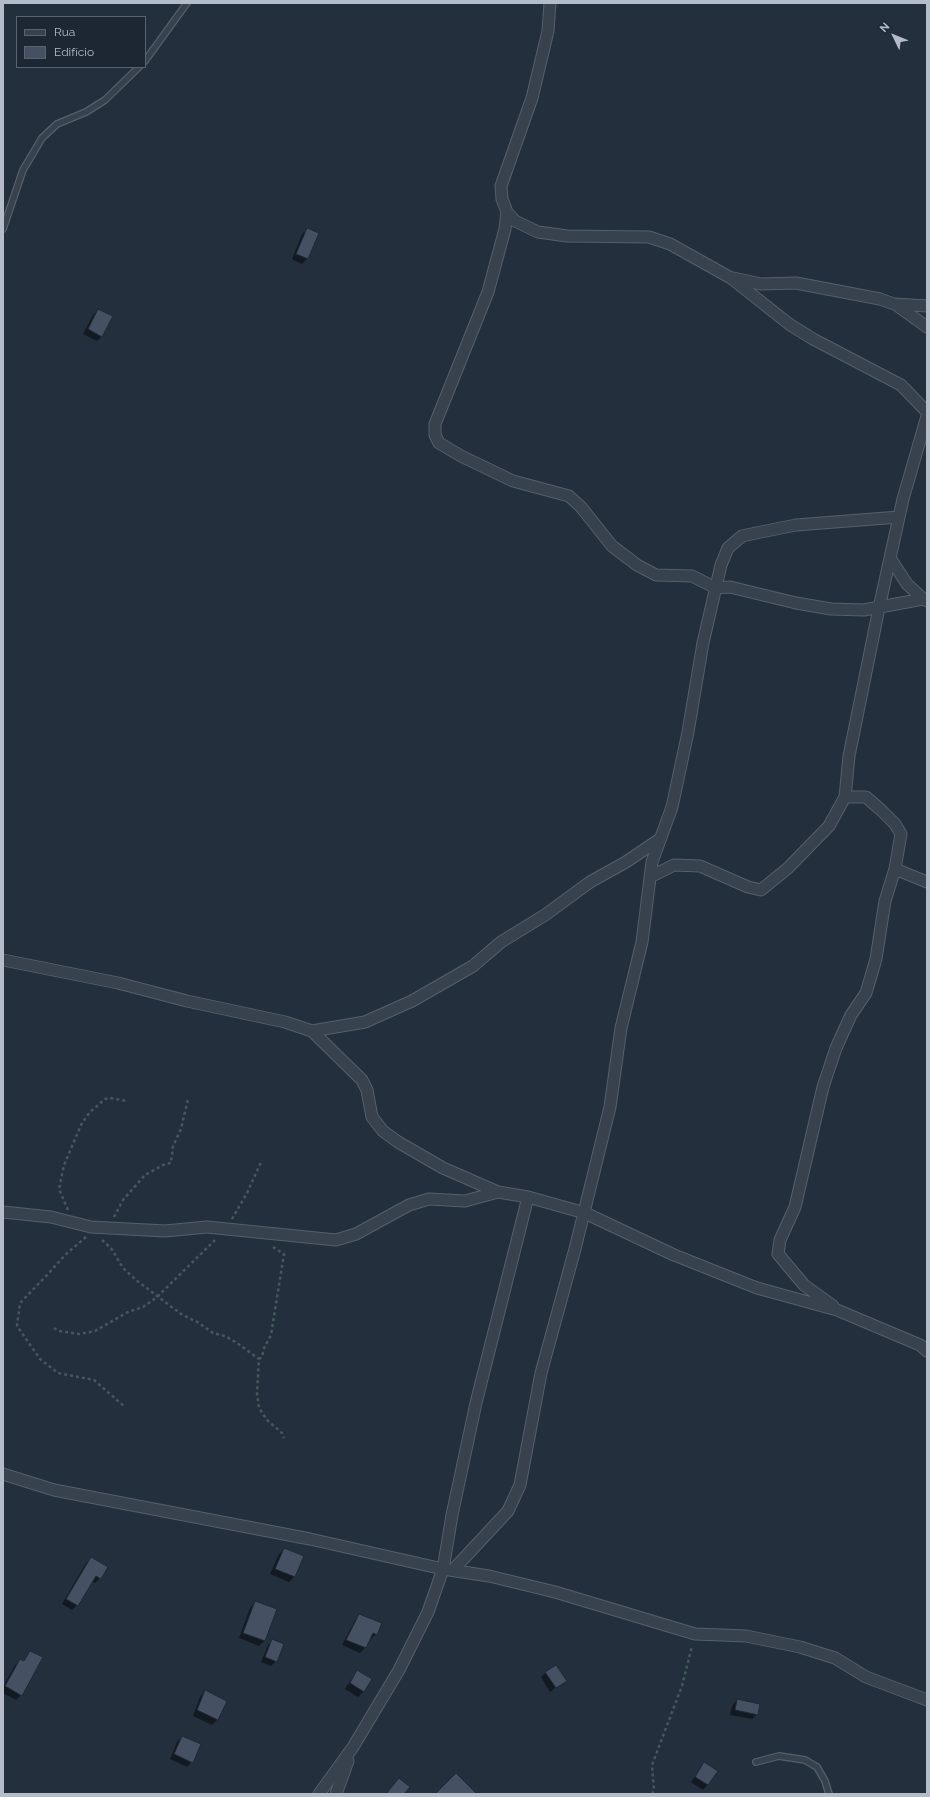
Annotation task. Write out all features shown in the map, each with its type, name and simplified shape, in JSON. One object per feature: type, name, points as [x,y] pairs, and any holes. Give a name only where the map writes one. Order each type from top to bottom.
[{"type":"street","points":[[550,3],[548,31],[532,98],[500,186],[502,199],[507,212],[515,221],[538,232],[567,236],[649,237],[670,244],[731,278],[789,324],[813,339],[901,385],[927,412]]},
{"type":"street","points":[[507,212],[505,229],[488,292],[435,424],[435,435],[440,443],[461,456],[513,481],[569,496],[581,507],[612,546],[637,565],[656,575],[692,576],[716,588],[730,587],[796,603],[831,609],[864,610],[925,600]]},
{"type":"street","points":[[731,278],[761,284],[796,283],[880,299],[894,304],[927,327]]},
{"type":"street","points":[[894,304],[927,306]]},
{"type":"street","points":[[650,877],[674,865],[700,866],[748,887],[761,890],[788,868],[829,826],[845,797],[849,756],[879,608],[899,517],[927,416]]},
{"type":"street","points":[[319,1794],[353,1747],[399,1670],[448,1570],[508,1511],[520,1486],[542,1373],[585,1212],[610,1108],[621,1028],[642,942],[652,862],[673,800],[688,732],[703,643],[721,565],[728,548],[742,536],[796,525],[899,517]]},
{"type":"street","points":[[890,558],[907,584],[925,600]]},
{"type":"street","points":[[837,1310],[804,1285],[778,1254],[780,1240],[795,1207],[824,1087],[836,1048],[851,1015],[866,993],[876,958],[885,901],[895,869],[901,834],[895,824],[866,798],[845,797]]},
{"type":"street","points":[[312,1031],[365,1022],[412,1001],[473,966],[501,942],[545,915],[590,882],[626,862],[660,839]]},
{"type":"street","points":[[895,869],[927,882]]},
{"type":"street","points":[[3,960],[118,983],[187,1002],[285,1022],[312,1031],[362,1080],[367,1090],[372,1117],[383,1131],[398,1142],[443,1168],[498,1192],[528,1197],[585,1212],[674,1255],[757,1288],[837,1310],[920,1345],[927,1351]]},
{"type":"street","points":[[3,1212],[51,1217],[100,1228],[165,1231],[206,1227],[336,1240],[356,1234],[409,1204],[429,1199],[465,1201],[498,1192]]},
{"type":"street","points":[[448,1570],[452,1515],[476,1403],[528,1197]]},
{"type":"street","points":[[3,1474],[54,1490],[310,1539],[448,1570],[489,1576],[555,1592],[695,1634],[746,1636],[800,1648],[835,1658],[866,1677],[927,1700]]},
{"type":"street","points":[[336,1794],[353,1747]]},
{"type":"lane","points":[[146,60],[187,3]]},
{"type":"lane","points":[[3,229],[23,170],[42,138],[57,124],[86,112],[105,100],[138,68]]},
{"type":"lane","points":[[756,1762],[779,1756],[805,1760],[817,1767],[825,1781],[829,1794]]},
{"type":"path","points":[[125,1407],[94,1380],[58,1374],[40,1359],[17,1326],[20,1303],[65,1254],[113,1219],[123,1200],[145,1175],[165,1164],[171,1163],[174,1146],[181,1129],[188,1099]]},
{"type":"path","points":[[54,1328],[59,1331],[79,1334],[95,1331],[128,1312],[143,1307],[157,1297],[226,1229],[247,1193],[262,1160]]},
{"type":"path","points":[[269,1244],[284,1254],[271,1335],[264,1348],[262,1357],[259,1359],[257,1393],[259,1408],[267,1420],[282,1433],[284,1438]]},
{"type":"path","points":[[652,1794],[654,1790],[652,1765],[682,1686],[695,1634]]},
{"type":"building","points":[[307,228],[319,233],[308,259],[296,254]]},
{"type":"building","points":[[98,309],[113,316],[102,337],[88,329]]},
{"type":"building","points":[[284,1548],[304,1556],[295,1577],[275,1569]]},
{"type":"building","points":[[91,1557],[108,1567],[101,1579],[96,1576],[78,1606],[66,1599]]},
{"type":"building","points":[[255,1601],[277,1609],[265,1641],[243,1633]]},
{"type":"building","points":[[359,1614],[382,1623],[377,1635],[373,1633],[366,1648],[346,1640]]},
{"type":"building","points":[[272,1639],[284,1644],[277,1662],[265,1657]]},
{"type":"building","points":[[30,1651],[43,1657],[22,1696],[5,1686],[20,1659],[24,1661]]},
{"type":"building","points":[[556,1665],[567,1681],[556,1688],[545,1672]]},
{"type":"building","points":[[357,1670],[372,1679],[364,1692],[350,1683]]},
{"type":"building","points":[[205,1690],[227,1701],[218,1720],[197,1710]]},
{"type":"building","points":[[737,1699],[760,1704],[758,1715],[735,1710]]},
{"type":"building","points":[[182,1736],[201,1744],[193,1763],[174,1754]]},
{"type":"building","points":[[704,1762],[718,1771],[708,1785],[695,1777]]},
{"type":"building","points":[[456,1773],[477,1794],[435,1794]]},
{"type":"building","points":[[399,1778],[410,1787],[404,1794],[386,1794]]}]
